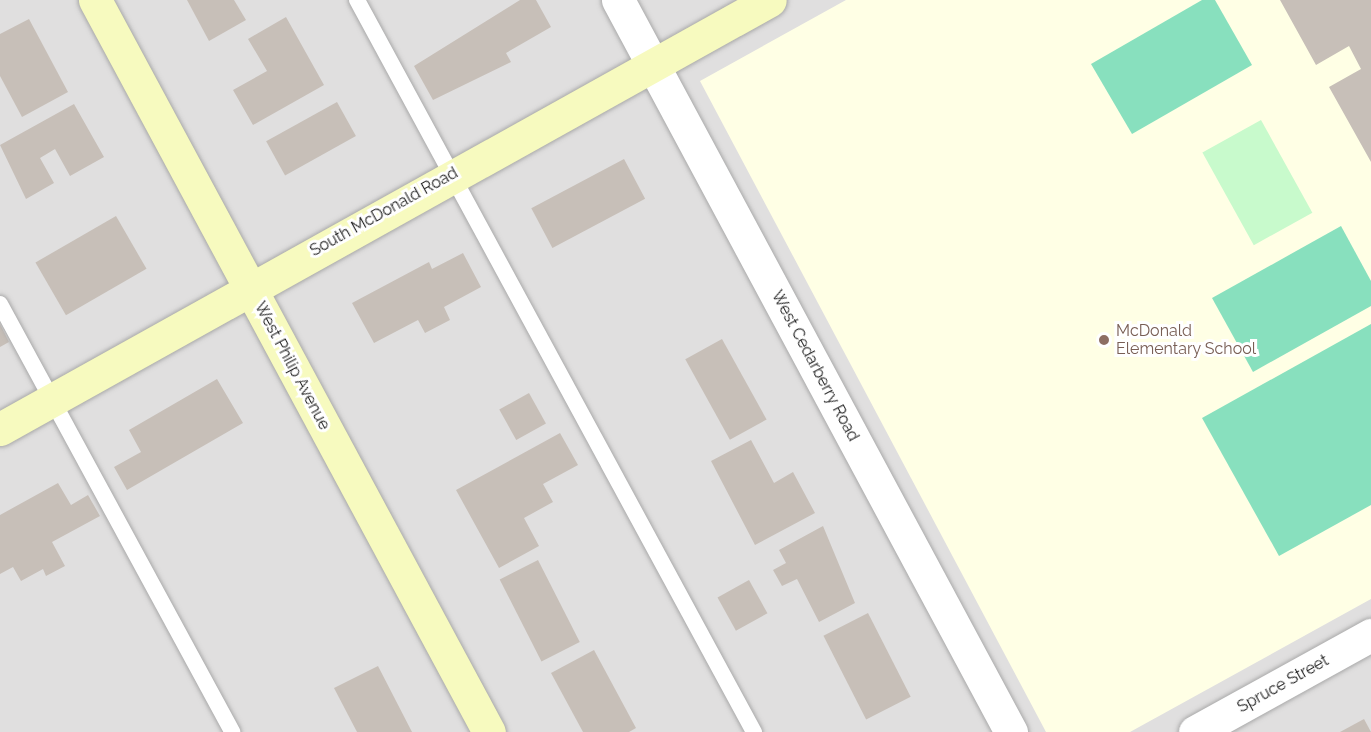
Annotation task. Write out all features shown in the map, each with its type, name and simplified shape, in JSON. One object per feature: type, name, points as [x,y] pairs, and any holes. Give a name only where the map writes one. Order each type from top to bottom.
[{"type":"street","name":"West Philip Avenue","points":[[95,0],[489,732]]},
{"type":"street","name":"West Cedarberry Road","points":[[618,0],[1011,732]]},
{"type":"street","name":"South McDonald Road","points":[[0,429],[53,402],[249,286],[770,0]]},
{"type":"street","name":"Spruce Street","points":[[1195,732],[1371,635]]},
{"type":"lane","points":[[357,0],[754,732]]},
{"type":"lane","points":[[0,304],[232,732]]},
{"type":"shaded area","points":[[0,0],[1371,0],[1371,732],[0,732]]},
{"type":"shaded area","name":"McDonald Elementary School","points":[[846,0],[1371,0],[1371,599],[1130,732],[1046,732],[700,81]]},
{"type":"green space","points":[[1202,0],[1215,0],[1252,65],[1132,134],[1091,64]]},
{"type":"green space","points":[[1261,120],[1312,213],[1254,245],[1202,152]]},
{"type":"green space","points":[[1341,226],[1371,281],[1371,306],[1253,372],[1212,298]]},
{"type":"green space","points":[[1371,324],[1371,505],[1279,556],[1202,418]]},
{"type":"building","points":[[187,0],[234,0],[246,20],[209,41]]},
{"type":"building","points":[[520,0],[536,0],[551,27],[506,53],[511,62],[433,100],[414,66]]},
{"type":"building","points":[[1280,0],[1371,0],[1371,162],[1329,87],[1361,69],[1349,46],[1316,65]]},
{"type":"building","points":[[286,17],[324,85],[253,125],[233,90],[267,71],[248,39]]},
{"type":"building","points":[[29,19],[68,92],[22,117],[0,76],[0,34]]},
{"type":"building","points":[[337,102],[356,136],[285,175],[266,141]]},
{"type":"building","points":[[74,104],[104,157],[70,176],[55,149],[40,158],[54,183],[26,199],[0,145]]},
{"type":"building","points":[[624,159],[645,199],[552,248],[531,208]]},
{"type":"building","points":[[116,216],[146,269],[66,315],[35,262]]},
{"type":"building","points":[[463,253],[481,287],[444,307],[450,320],[425,333],[418,320],[374,343],[352,303],[429,262],[432,269]]},
{"type":"building","points":[[0,324],[9,342],[0,347]]},
{"type":"building","points":[[722,339],[767,419],[730,440],[685,359]]},
{"type":"building","points":[[217,379],[243,423],[127,490],[114,467],[141,452],[129,430]]},
{"type":"building","points":[[529,393],[546,424],[516,440],[499,409]]},
{"type":"building","points":[[560,433],[578,465],[543,484],[553,502],[524,518],[539,546],[499,568],[456,490]]},
{"type":"building","points":[[751,440],[774,483],[793,472],[815,513],[755,545],[711,461]]},
{"type":"building","points":[[58,483],[71,505],[88,495],[100,516],[52,542],[65,566],[46,576],[43,569],[21,581],[13,567],[0,574],[0,515]]},
{"type":"building","points":[[823,526],[855,603],[819,622],[797,579],[782,586],[773,570],[786,563],[779,550]]},
{"type":"building","points":[[538,560],[580,642],[541,661],[500,580]]},
{"type":"building","points":[[749,580],[767,613],[736,631],[718,597]]},
{"type":"building","points":[[868,613],[911,697],[866,719],[823,636]]},
{"type":"building","points":[[594,650],[636,728],[629,732],[583,732],[551,673]]},
{"type":"building","points":[[378,666],[412,732],[357,732],[334,688]]},
{"type":"building","points":[[1364,719],[1371,732],[1340,732]]},
{"type":"place","name":"McDonald Elementary School","points":[[1104,340]]}]
